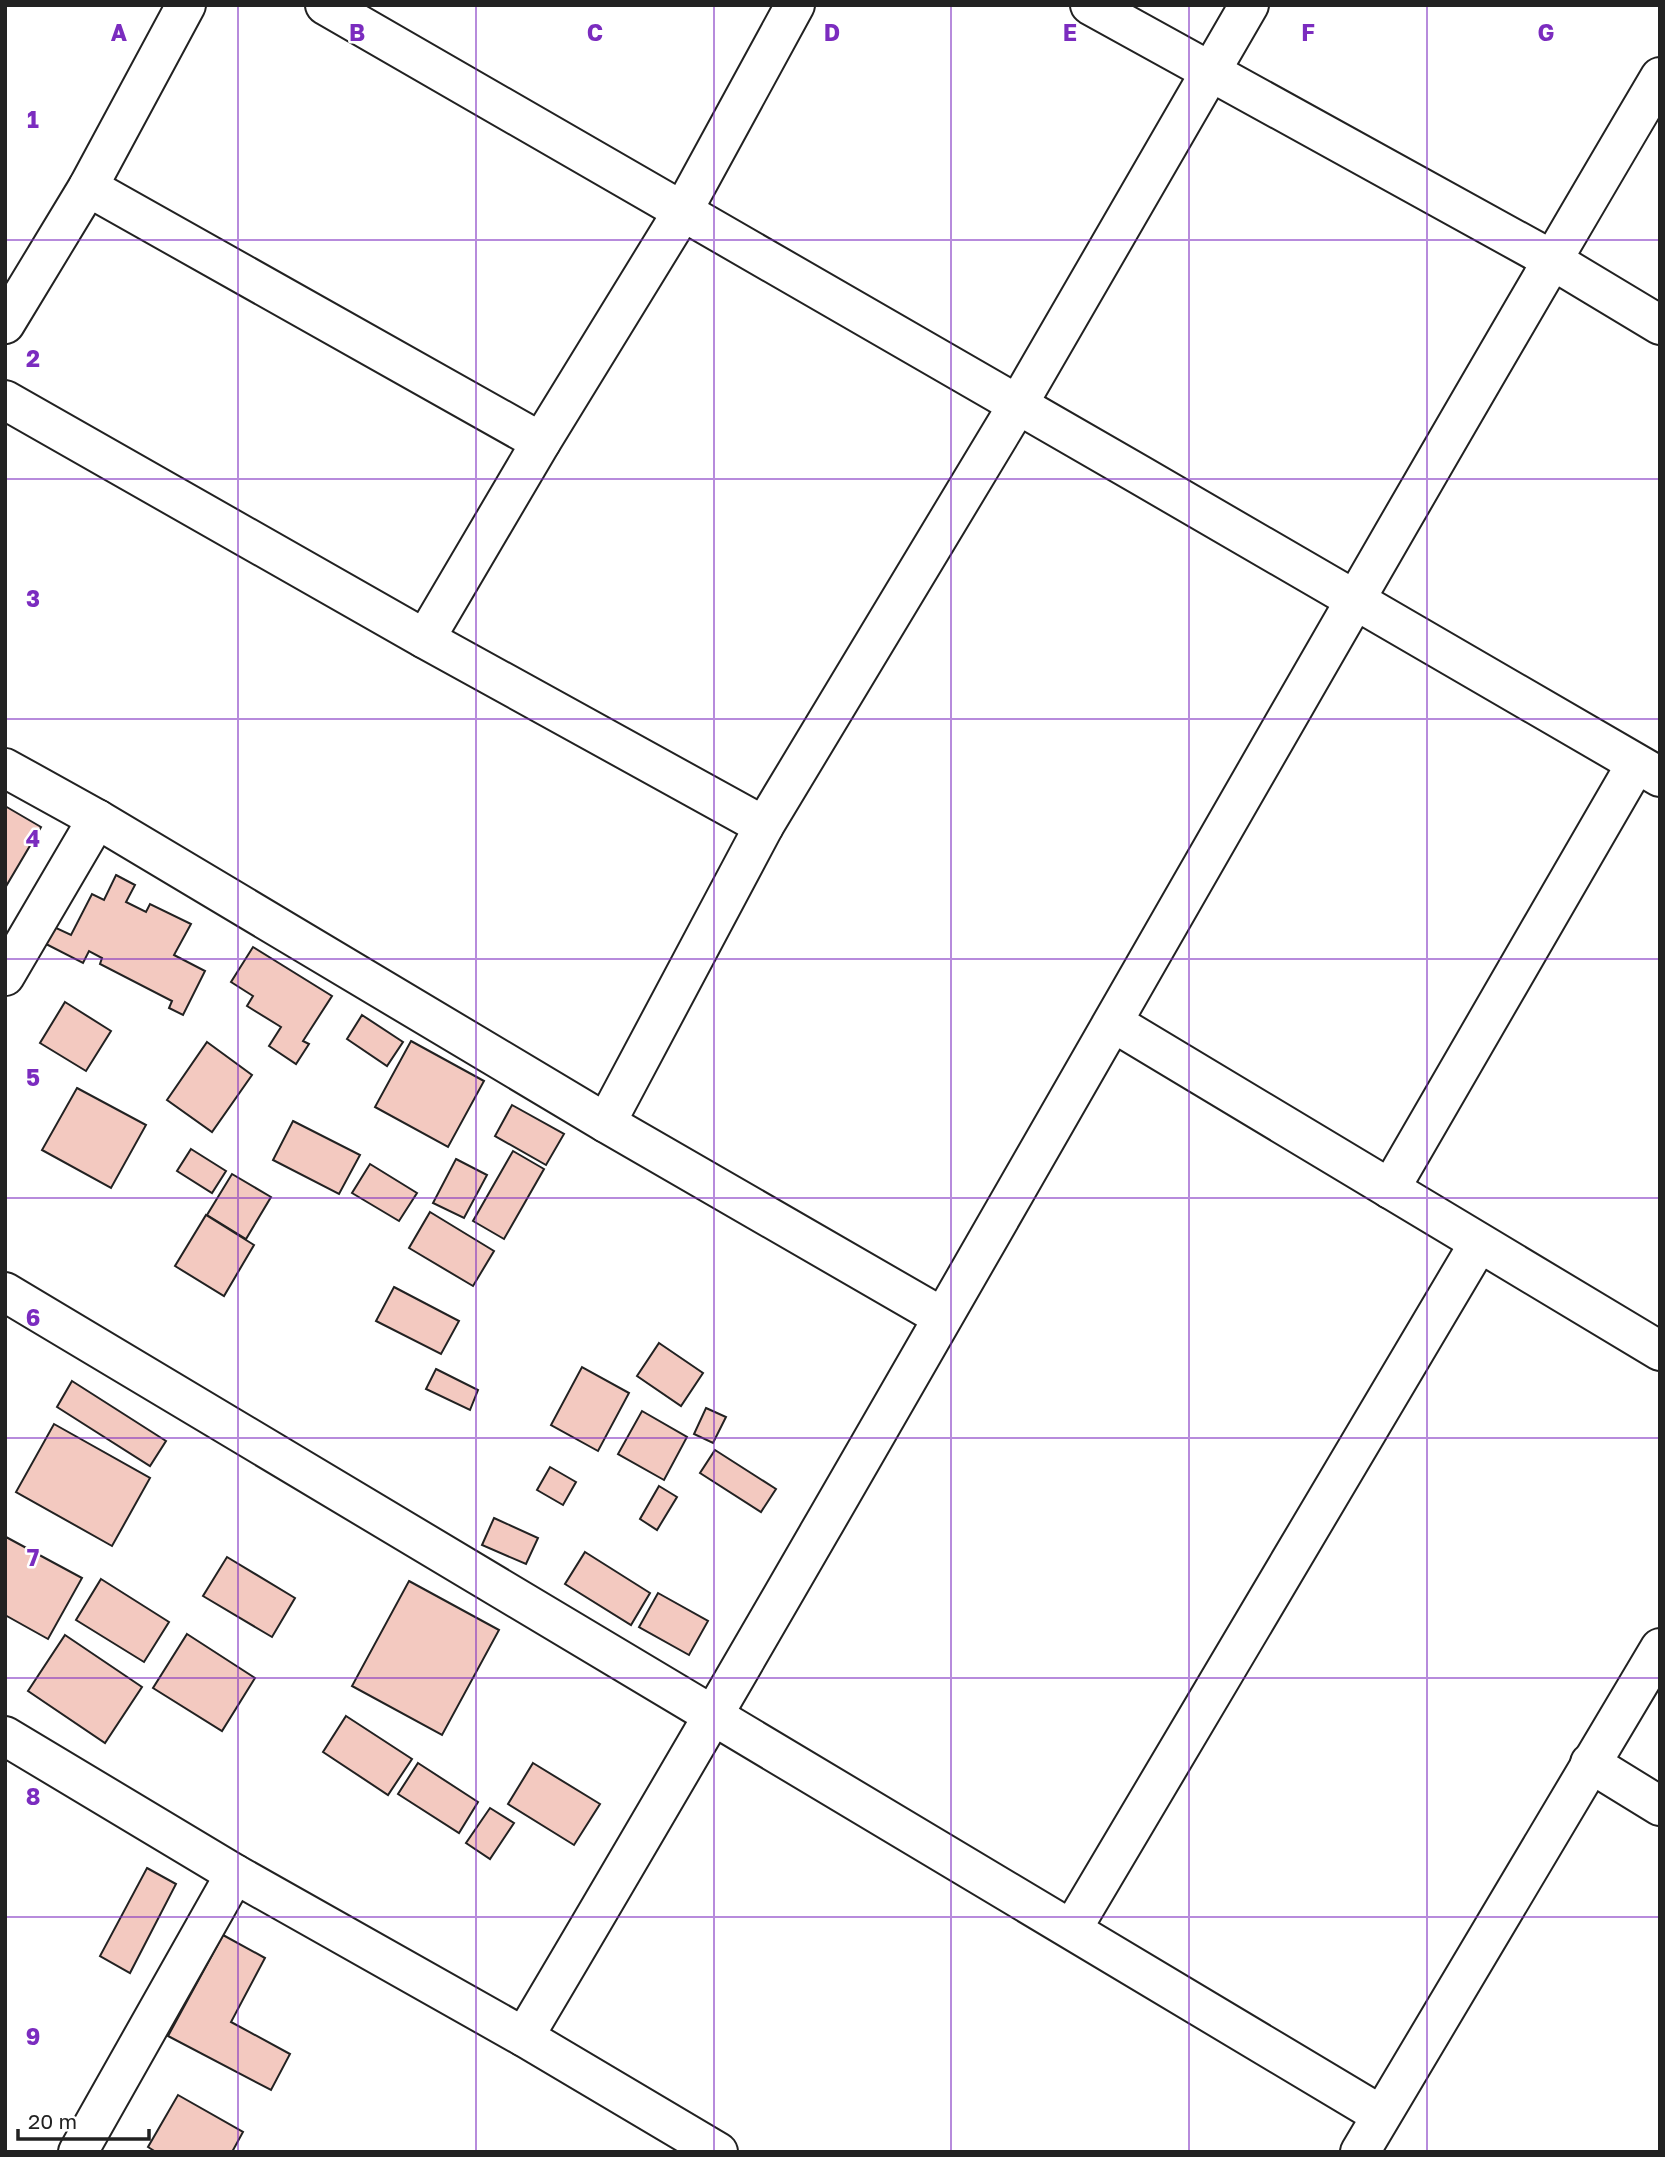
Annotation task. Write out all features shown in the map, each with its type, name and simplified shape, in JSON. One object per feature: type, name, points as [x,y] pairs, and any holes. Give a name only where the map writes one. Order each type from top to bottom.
[{"type":"street","points":[[5,324],[88,187],[187,5]]},
{"type":"street","points":[[325,5],[681,214],[1355,597],[1648,770],[1390,1189]]},
{"type":"street","points":[[425,639],[541,442],[681,214],[795,5]]},
{"type":"street","points":[[1090,5],[1552,260],[1660,325]]},
{"type":"street","points":[[606,1123],[765,826],[1017,406],[1249,5]]},
{"type":"street","points":[[524,2037],[715,1716],[942,1317],[1114,1023],[1355,597],[1660,77]]},
{"type":"street","points":[[88,187],[541,442]]},
{"type":"street","points":[[5,400],[425,639],[765,826]]},
{"type":"street","points":[[5,768],[97,819],[606,1123],[942,1317]]},
{"type":"street","points":[[5,976],[97,819]]},
{"type":"street","points":[[1114,1023],[1660,1351]]},
{"type":"street","points":[[1072,1929],[1479,1243]]},
{"type":"street","points":[[5,1292],[1381,2115]]},
{"type":"street","points":[[1360,2152],[1660,1648]]},
{"type":"street","points":[[5,1736],[236,1874],[524,2037],[718,2152]]},
{"type":"street","points":[[1590,1763],[1660,1806]]},
{"type":"street","points":[[78,2152],[236,1874]]},
{"type":"building","points":[[5,806],[41,827],[5,888]]},
{"type":"building","points":[[116,875],[135,885],[126,902],[146,912],[150,904],[191,924],[174,955],[205,971],[183,1015],[169,1008],[172,1001],[100,964],[102,958],[89,951],[83,963],[44,943],[52,926],[71,935],[92,894],[104,900]]},
{"type":"building","points":[[253,947],[332,996],[303,1041],[309,1044],[296,1064],[269,1046],[281,1027],[247,1006],[253,996],[231,982]]},
{"type":"building","points":[[65,1002],[111,1031],[86,1071],[40,1043]]},
{"type":"building","points":[[362,1015],[403,1042],[387,1066],[347,1039]]},
{"type":"building","points":[[411,1041],[484,1081],[448,1147],[375,1107]]},
{"type":"building","points":[[207,1042],[252,1075],[212,1132],[167,1100]]},
{"type":"building","points":[[77,1088],[146,1125],[111,1188],[42,1150]]},
{"type":"building","points":[[512,1105],[564,1134],[546,1165],[495,1136]]},
{"type":"building","points":[[293,1121],[360,1155],[339,1194],[273,1160]]},
{"type":"building","points":[[191,1149],[226,1171],[212,1193],[177,1171]]},
{"type":"building","points":[[513,1151],[544,1169],[504,1239],[473,1221]]},
{"type":"building","points":[[456,1159],[487,1175],[464,1218],[433,1203]]},
{"type":"building","points":[[370,1164],[417,1193],[399,1221],[352,1193]]},
{"type":"building","points":[[232,1174],[271,1197],[246,1239],[207,1215]]},
{"type":"building","points":[[430,1212],[494,1251],[473,1286],[409,1248]]},
{"type":"building","points":[[206,1215],[254,1245],[224,1296],[175,1266]]},
{"type":"building","points":[[394,1287],[459,1321],[441,1354],[376,1321]]},
{"type":"building","points":[[659,1343],[703,1373],[681,1406],[637,1376]]},
{"type":"building","points":[[582,1367],[629,1393],[598,1451],[551,1425]]},
{"type":"building","points":[[436,1369],[478,1390],[470,1410],[426,1389]]},
{"type":"building","points":[[72,1381],[166,1441],[150,1466],[57,1407]]},
{"type":"building","points":[[706,1408],[726,1417],[713,1443],[694,1434]]},
{"type":"building","points":[[642,1411],[687,1437],[664,1480],[618,1454]]},
{"type":"building","points":[[54,1424],[150,1478],[112,1546],[16,1492]]},
{"type":"building","points":[[715,1450],[776,1489],[761,1512],[700,1473]]},
{"type":"building","points":[[550,1467],[576,1482],[563,1505],[537,1490]]},
{"type":"building","points":[[659,1486],[677,1497],[657,1530],[640,1519]]},
{"type":"building","points":[[494,1518],[538,1538],[526,1564],[482,1545]]},
{"type":"building","points":[[6,1537],[82,1578],[48,1639],[5,1615]]},
{"type":"building","points":[[585,1552],[650,1593],[631,1625],[565,1584]]},
{"type":"building","points":[[227,1557],[295,1598],[272,1637],[203,1596]]},
{"type":"building","points":[[101,1579],[169,1622],[144,1662],[76,1620]]},
{"type":"building","points":[[409,1581],[499,1630],[442,1735],[352,1686]]},
{"type":"building","points":[[658,1593],[708,1621],[689,1655],[639,1627]]},
{"type":"building","points":[[187,1634],[255,1678],[222,1731],[153,1688]]},
{"type":"building","points":[[65,1635],[142,1687],[105,1743],[28,1691]]},
{"type":"building","points":[[346,1716],[412,1759],[388,1795],[323,1752]]},
{"type":"building","points":[[418,1763],[478,1802],[459,1833],[398,1794]]},
{"type":"building","points":[[533,1763],[600,1804],[574,1845],[508,1804]]},
{"type":"building","points":[[490,1808],[514,1823],[490,1859],[466,1843]]},
{"type":"building","points":[[147,1868],[176,1884],[130,1973],[100,1956]]},
{"type":"building","points":[[223,1935],[265,1958],[231,2022],[290,2054],[271,2090],[168,2036]]},
{"type":"building","points":[[178,2095],[243,2132],[232,2152],[156,2152],[148,2147]]}]
